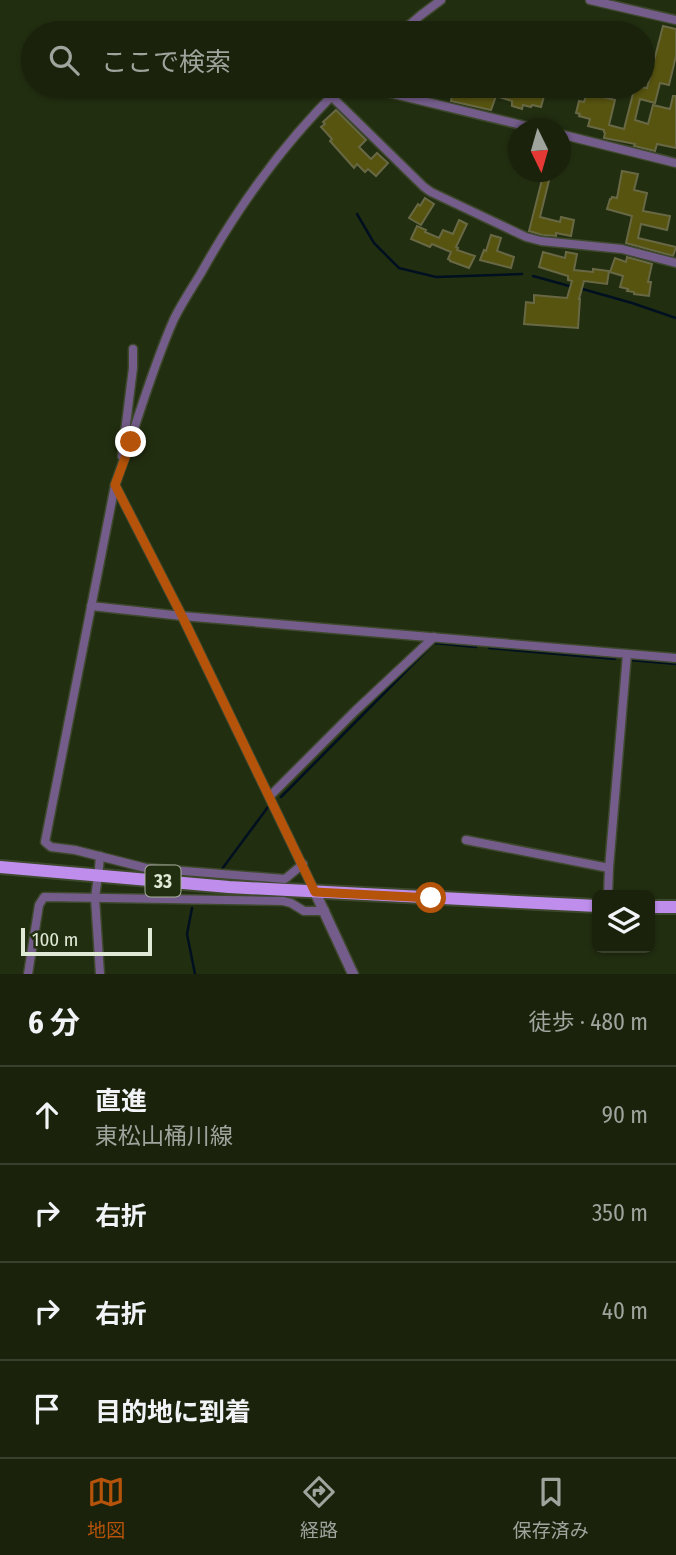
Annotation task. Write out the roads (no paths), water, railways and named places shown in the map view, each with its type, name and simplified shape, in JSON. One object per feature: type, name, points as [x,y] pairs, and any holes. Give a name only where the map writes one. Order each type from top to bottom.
[{"type":"main road","name":"33","points":[[6,867],[229,887],[592,906]]},
{"type":"main road","points":[[655,907],[676,908]]},
{"type":"street","points":[[414,21],[441,0]]},
{"type":"street","points":[[590,0],[676,20]]},
{"type":"street","points":[[303,864],[285,879],[146,868],[75,850],[51,847],[45,842],[115,485],[150,380],[175,318],[222,235],[291,140],[329,98]]},
{"type":"street","points":[[333,98],[431,192],[526,237],[541,241],[622,249],[676,263]]},
{"type":"street","points":[[410,98],[508,122]]},
{"type":"street","points":[[571,137],[676,163]]},
{"type":"street","points":[[121,470],[133,349]]},
{"type":"street","points":[[115,485],[270,796],[353,974]]},
{"type":"street","points":[[91,606],[676,658]]},
{"type":"street","points":[[270,796],[433,637]]},
{"type":"street","points":[[608,890],[627,654]]},
{"type":"street","points":[[467,840],[609,868]]},
{"type":"street","points":[[99,868],[100,856]]},
{"type":"street","points":[[97,883],[95,898],[100,974]]},
{"type":"street","points":[[28,974],[39,905],[41,899],[49,896],[283,901],[304,911],[325,911]]},
{"type":"waterway","points":[[357,214],[374,243],[399,268],[436,277],[522,274]]},
{"type":"waterway","points":[[533,276],[573,287]]},
{"type":"waterway","points":[[579,288],[676,318]]},
{"type":"waterway","points":[[281,797],[434,643],[476,647]]},
{"type":"waterway","points":[[489,648],[615,659]]},
{"type":"waterway","points":[[630,660],[676,664]]},
{"type":"waterway","points":[[222,869],[268,807]]},
{"type":"waterway","points":[[192,908],[187,934],[195,974]]}]
